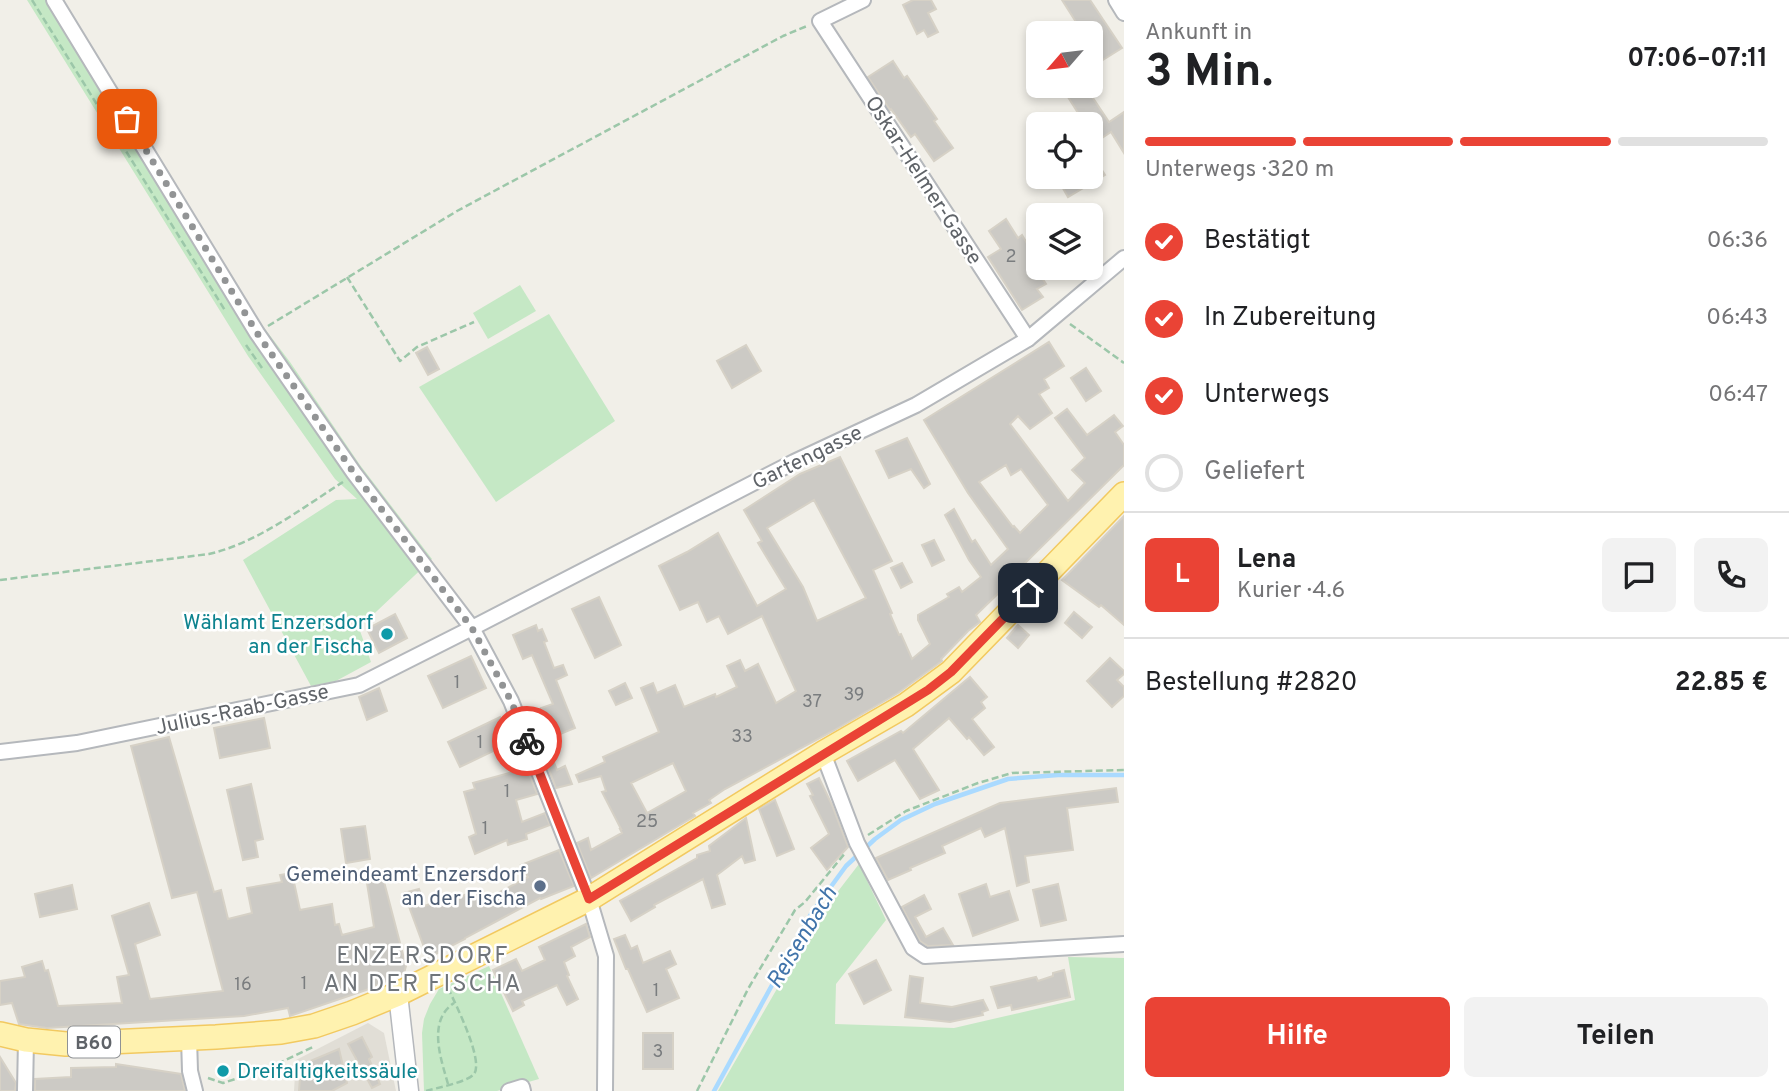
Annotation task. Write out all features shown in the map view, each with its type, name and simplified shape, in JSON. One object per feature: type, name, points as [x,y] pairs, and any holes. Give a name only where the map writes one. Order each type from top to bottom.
[{"type":"main road","name":"B60","points":[[0,1034],[66,1044],[281,1031],[314,1026],[398,994],[589,899],[906,705],[951,672],[1124,494]]},
{"type":"street","points":[[54,0],[257,333],[354,473],[472,628],[511,701],[589,899],[606,956],[605,1091]]},
{"type":"street","points":[[820,21],[863,0]]},
{"type":"street","points":[[1116,0],[1124,13]]},
{"type":"street","name":"Oskar-Helmer-Gasse","points":[[820,21],[1028,339]]},
{"type":"street","name":"Gartengasse","points":[[472,628],[794,462],[916,405],[1028,339],[1124,258]]},
{"type":"street","name":"Julius-Raab-Gasse","points":[[0,752],[77,743],[359,685],[472,628]]},
{"type":"street","points":[[823,754],[865,860],[913,948],[925,956],[1124,944]]},
{"type":"street","points":[[398,994],[409,1091]]},
{"type":"street","points":[[189,1038],[190,1071],[195,1091]]},
{"type":"street","points":[[25,1091],[26,1040]]},
{"type":"street","points":[[509,1091],[522,1087],[523,1091]]},
{"type":"path","points":[[257,333],[457,211],[783,36],[820,21]]},
{"type":"path","points":[[347,277],[400,361],[417,347],[474,322]]},
{"type":"path","points":[[1057,314],[1124,363]]},
{"type":"path","points":[[0,580],[228,550],[251,540],[354,473]]},
{"type":"path","points":[[697,1091],[748,989],[795,910],[857,843],[906,811],[1012,773],[1124,770]]},
{"type":"path","points":[[426,1091],[468,1078],[475,1073],[477,1067],[469,1037],[446,982]]},
{"type":"path","points":[[448,1084],[440,1056],[438,1034],[441,1017],[455,1003]]},
{"type":"path","points":[[223,1083],[269,1068],[319,1044]]},
{"type":"shaded area","points":[[368,1023],[384,1033],[396,1091],[294,1091],[296,1060]]},
{"type":"green space","points":[[27,0],[63,0],[256,317],[360,465],[432,559],[359,628],[371,662],[336,681],[311,686],[243,560],[336,500],[357,499],[335,479],[248,356]]},
{"type":"green space","points":[[520,285],[536,311],[488,339],[473,313]]},
{"type":"green space","points":[[549,314],[615,421],[496,502],[419,387]]},
{"type":"green space","points":[[859,864],[886,920],[836,984],[835,1024],[954,1028],[1075,1000],[1068,957],[1124,958],[1124,1091],[718,1091],[819,916]]},
{"type":"green space","points":[[489,966],[539,1079],[497,1091],[424,1091],[422,1033],[430,1004],[439,989]]},
{"type":"building","points":[[913,0],[931,0],[936,9],[928,13],[938,32],[928,37],[924,30],[917,34],[903,5]]},
{"type":"building","points":[[1062,0],[1090,0],[1122,48],[1103,60],[1103,21],[1075,21]]},
{"type":"building","points":[[893,61],[937,119],[934,121],[953,148],[934,161],[915,134],[911,137],[868,77]]},
{"type":"building","points":[[1069,98],[1093,98],[1102,112],[1077,112]]},
{"type":"building","points":[[1124,112],[1124,153],[1111,132],[1103,137],[1103,113],[1109,122]]},
{"type":"building","points":[[1063,189],[1081,189],[1068,197]]},
{"type":"building","points":[[1006,219],[1018,238],[1022,235],[1026,242],[1026,280],[1043,280],[1046,284],[1037,289],[1043,297],[1022,310],[988,257],[1001,249],[989,231]]},
{"type":"building","points":[[1049,342],[1064,366],[1044,379],[1049,388],[1039,394],[1052,413],[1030,429],[1018,416],[1010,424],[1068,501],[1085,483],[1072,470],[1085,458],[1055,418],[1067,409],[1087,435],[1114,415],[1123,426],[1115,432],[1124,445],[1124,465],[1006,582],[1008,584],[976,615],[980,622],[968,631],[942,661],[898,693],[725,789],[709,800],[711,803],[693,813],[695,816],[591,878],[577,843],[588,838],[591,850],[622,833],[602,792],[606,791],[601,776],[579,782],[576,775],[605,762],[603,757],[659,732],[641,688],[653,683],[657,693],[675,685],[684,707],[737,687],[727,666],[740,660],[745,671],[758,664],[776,703],[796,691],[762,616],[728,634],[719,616],[707,622],[698,602],[680,610],[659,566],[718,533],[757,606],[786,589],[758,543],[762,541],[744,510],[800,474],[840,457],[892,561],[873,570],[899,635],[901,634],[912,659],[930,644],[918,615],[949,597],[947,594],[959,587],[962,592],[981,577],[945,515],[954,509],[972,542],[975,540],[991,565],[1008,549],[968,493],[924,420]],"holes":[[[1006,465],[1011,475],[1021,469],[1048,505],[1020,533],[979,482]],[[814,500],[866,598],[817,621],[803,587],[767,528]],[[673,763],[686,791],[647,813],[631,783]]]},
{"type":"building","points":[[746,345],[761,371],[732,388],[717,361]]},
{"type":"building","points":[[427,347],[439,369],[428,375],[416,353]]},
{"type":"building","points":[[1086,368],[1101,391],[1086,401],[1071,378]]},
{"type":"building","points":[[907,438],[930,484],[924,488],[911,469],[889,478],[876,451]]},
{"type":"building","points":[[1124,516],[1124,625],[1101,605],[1099,607],[1062,580]]},
{"type":"building","points":[[934,540],[944,560],[932,566],[922,545]]},
{"type":"building","points":[[902,563],[912,582],[901,588],[891,568]]},
{"type":"building","points":[[599,597],[621,645],[595,658],[572,609]]},
{"type":"building","points":[[1074,612],[1092,627],[1082,638],[1065,623]]},
{"type":"building","name":"Wählamt Enzersdorf an der Fischa","points":[[395,614],[407,638],[379,653],[367,629]]},
{"type":"building","points":[[536,625],[538,631],[542,629],[554,668],[563,665],[567,675],[556,680],[575,728],[553,737],[541,708],[553,704],[532,655],[523,659],[513,635]]},
{"type":"building","points":[[1018,625],[1029,635],[1018,648],[1007,638]]},
{"type":"building","points":[[471,656],[486,688],[443,708],[428,676]]},
{"type":"building","points":[[1110,658],[1124,671],[1117,680],[1124,687],[1124,696],[1112,707],[1087,681]]},
{"type":"building","points":[[970,677],[987,697],[981,702],[985,708],[972,719],[994,747],[984,755],[949,718],[913,749],[939,790],[920,799],[895,760],[858,781],[847,761],[901,731],[903,733]]},
{"type":"building","points":[[625,683],[632,698],[616,705],[609,691]]},
{"type":"building","points":[[379,688],[387,711],[367,720],[359,697]]},
{"type":"building","points":[[500,717],[512,742],[460,767],[448,742]]},
{"type":"building","points":[[264,718],[270,748],[220,758],[214,728]]},
{"type":"building","points":[[169,737],[214,892],[221,890],[228,919],[252,913],[247,888],[282,882],[280,875],[292,873],[300,910],[332,904],[335,925],[339,924],[342,935],[374,927],[366,877],[382,874],[406,966],[404,973],[369,989],[290,1016],[288,1008],[244,1016],[47,1028],[19,1024],[12,1003],[0,1005],[0,981],[25,977],[22,967],[42,961],[45,971],[48,970],[58,1006],[122,1003],[117,977],[129,975],[112,916],[149,903],[160,935],[135,944],[150,999],[223,991],[197,892],[172,898],[131,746]]},
{"type":"building","points":[[553,760],[557,770],[565,766],[572,784],[556,788],[546,762]]},
{"type":"building","points":[[527,768],[537,794],[516,800],[522,822],[545,813],[550,825],[526,834],[527,839],[508,845],[507,840],[475,854],[469,837],[476,834],[464,792],[475,789],[473,783]]},
{"type":"building","points":[[819,778],[848,847],[827,870],[811,848],[829,834],[807,784]]},
{"type":"building","points":[[251,784],[263,839],[255,841],[258,857],[243,860],[227,790]]},
{"type":"building","points":[[1116,788],[1118,802],[1067,808],[1073,850],[1025,856],[1029,882],[1017,886],[1005,828],[985,837],[981,828],[942,846],[945,853],[888,880],[876,858],[1000,803]]},
{"type":"building","points":[[775,800],[794,849],[777,856],[759,809]]},
{"type":"building","points":[[746,818],[755,860],[745,863],[742,856],[717,875],[725,904],[712,908],[703,879],[654,905],[655,907],[631,921],[620,901],[697,858],[697,855],[710,851],[709,846]]},
{"type":"building","points":[[365,826],[370,859],[346,863],[341,829]]},
{"type":"building","points":[[559,850],[574,886],[540,898],[428,958],[404,893],[419,889],[425,906],[448,896],[450,902],[475,890],[481,902],[528,877],[521,865]]},
{"type":"building","points":[[986,884],[990,897],[1009,891],[1018,920],[973,936],[959,894]]},
{"type":"building","points":[[1058,884],[1066,920],[1041,926],[1033,890]]},
{"type":"building","points":[[72,885],[77,909],[40,917],[35,894]]},
{"type":"building","points":[[924,895],[931,909],[915,917],[926,937],[943,928],[953,945],[928,946],[920,941],[902,907]]},
{"type":"building","points":[[586,924],[590,937],[571,947],[575,956],[564,962],[569,975],[567,976],[578,999],[567,1005],[557,985],[522,1001],[524,1005],[513,1011],[493,970],[516,959],[522,971],[545,960],[539,947]]},
{"type":"building","points":[[625,935],[631,949],[637,946],[643,963],[670,951],[676,964],[666,969],[679,998],[647,1012],[614,939]]},
{"type":"building","points":[[876,960],[891,990],[864,1004],[849,974]]},
{"type":"building","points":[[1064,970],[1070,997],[1012,1010],[1011,1005],[998,1008],[991,987],[1036,977],[1038,981]]},
{"type":"building","points":[[910,976],[923,978],[920,1003],[952,1007],[983,1000],[988,1010],[982,1012],[983,1015],[950,1022],[905,1017]]},
{"type":"building","points":[[643,1033],[673,1033],[673,1069],[643,1069]]},
{"type":"building","points":[[362,1037],[372,1057],[369,1059],[380,1084],[372,1088],[348,1044]]},
{"type":"building","points":[[339,1049],[347,1083],[332,1091],[299,1091],[301,1065]]},
{"type":"building","points":[[0,1057],[16,1083],[15,1091],[0,1091]]},
{"type":"building","points":[[116,1064],[181,1074],[185,1091],[35,1091],[35,1079],[71,1077],[71,1068],[116,1067]]},
{"type":"waterway","name":"Reisenbach","points":[[714,1091],[811,914],[846,866],[875,839],[901,820],[935,804],[1008,779],[1058,775],[1124,775]]},
{"type":"way so far","points":[[127,119],[257,333],[354,473],[472,628],[511,701],[527,741]]},
{"type":"place","name":"Wählamt Enzersdorf an der Fischa","points":[[387,634]]},
{"type":"place","name":"Gemeindeamt Enzersdorf an der Fischa","points":[[540,886]]},
{"type":"place","name":"Dreifaltigkeitssäule","points":[[223,1071]]},
{"type":"district","name":"ENZERSDORF AN DER FISCHA","points":[[423,969]]},
{"type":"route","points":[[527,741],[589,899],[928,690],[951,672],[1028,593]]}]
